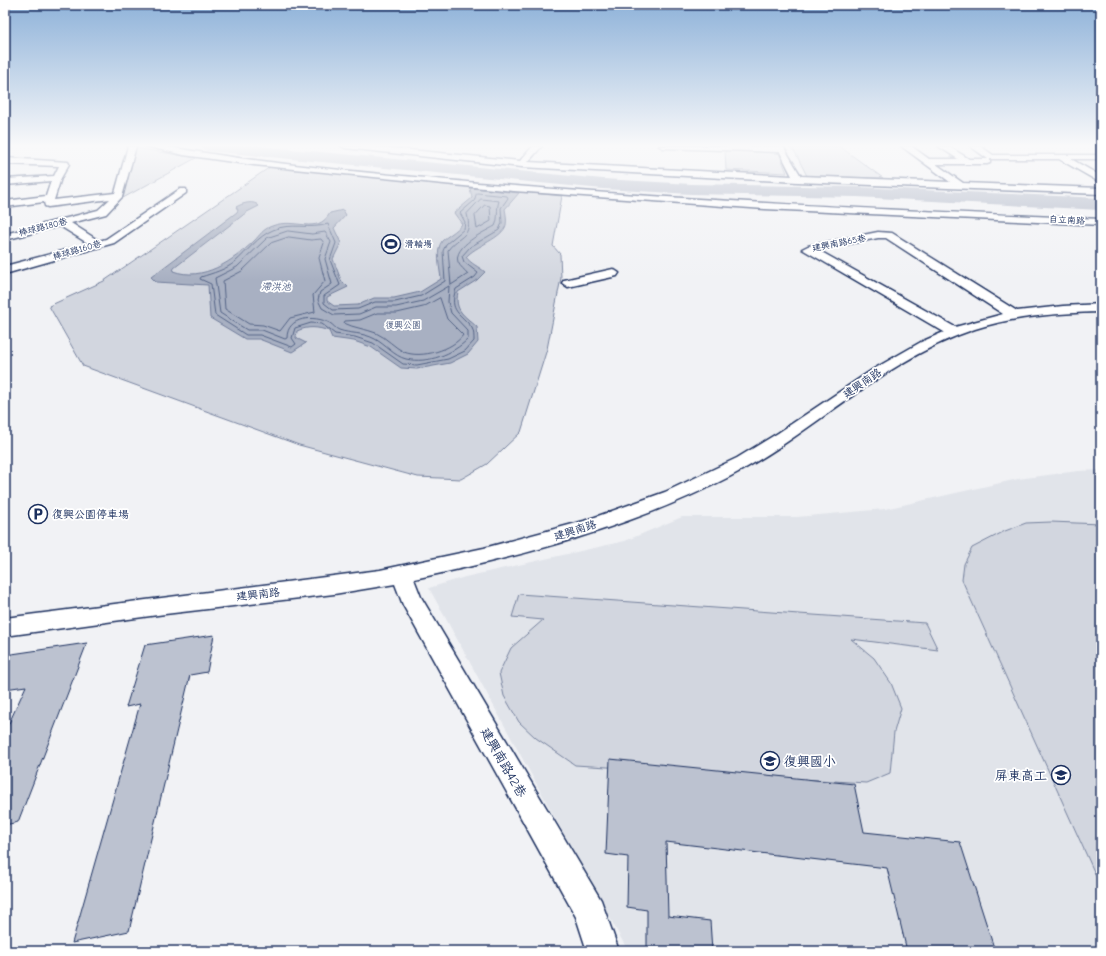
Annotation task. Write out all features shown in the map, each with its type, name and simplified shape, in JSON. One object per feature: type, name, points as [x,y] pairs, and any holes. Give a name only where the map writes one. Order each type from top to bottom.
[{"type":"street","points":[[53,191],[48,204],[119,195],[120,191]]},
{"type":"street","name":"棒球路160巷","points":[[5,270],[110,241],[183,191]]},
{"type":"street","name":"自立南路","points":[[650,191],[741,204],[1101,222]]},
{"type":"street","name":"棒球路180巷","points":[[5,237],[102,212],[119,195]]},
{"type":"street","points":[[5,204],[50,198]]},
{"type":"street","points":[[63,223],[97,244]]},
{"type":"street","name":"建興南路65巷","points":[[954,332],[808,249],[878,235],[888,236],[1014,315]]},
{"type":"street","points":[[568,283],[613,273]]},
{"type":"street","name":"建興南路","points":[[5,627],[135,608],[294,590],[402,574],[536,542],[618,516],[681,492],[723,473],[762,450],[902,356],[954,332],[1014,315],[1101,308]]},
{"type":"street","name":"建興南路42巷","points":[[402,574],[411,599],[590,911],[603,951]]},
{"type":"shaded area","name":"復興國小","points":[[1101,470],[1101,951],[628,951],[429,588],[465,577],[625,541],[682,517],[797,517],[885,509],[1018,479],[1078,471]]},
{"type":"green space","points":[[125,191],[136,191],[123,198]]},
{"type":"green space","name":"復興公園","points":[[236,191],[508,191],[562,196],[553,246],[560,254],[561,278],[547,349],[521,432],[487,464],[461,479],[418,477],[299,445],[83,366],[49,306],[104,281]]},
{"type":"green space","points":[[1051,522],[1101,524],[1101,887],[962,580],[964,564],[972,548],[1005,531],[1026,523]]},
{"type":"green space","points":[[519,594],[925,623],[938,650],[851,639],[874,658],[891,683],[901,708],[894,732],[890,773],[866,783],[575,765],[536,738],[519,722],[504,696],[499,673],[511,648],[543,620],[512,617]]},
{"type":"water","name":"滯洪池","points":[[471,191],[496,191],[519,193],[505,209],[506,225],[504,230],[466,257],[485,272],[477,280],[458,292],[457,298],[457,304],[461,312],[477,327],[478,342],[468,354],[450,363],[417,369],[401,368],[371,347],[354,341],[332,338],[329,331],[317,328],[305,328],[297,331],[296,338],[306,343],[292,352],[259,339],[245,339],[210,318],[208,285],[156,282],[151,277],[237,212],[238,210],[236,207],[245,203],[254,203],[259,206],[247,212],[174,268],[173,271],[184,274],[206,272],[217,268],[237,256],[269,227],[289,223],[312,225],[325,220],[330,213],[343,210],[346,215],[334,228],[341,243],[333,259],[341,280],[348,287],[327,297],[327,301],[334,306],[358,305],[374,298],[394,298],[420,292],[441,279],[438,260],[440,245],[442,241],[462,224],[454,213],[472,198]]},
{"type":"building","points":[[214,635],[207,672],[190,675],[129,931],[72,943],[140,704],[126,707],[145,645]]},
{"type":"building","points":[[87,643],[18,822],[5,825],[5,732],[26,686],[5,689],[5,655]]},
{"type":"building","points":[[610,759],[854,784],[864,832],[960,842],[995,951],[907,951],[887,868],[666,842],[668,916],[710,921],[712,951],[647,951],[647,910],[627,907],[628,857],[606,854]]},
{"type":"waterway","points":[[781,191],[857,192],[1101,204]]},
{"type":"place","name":"滑輪場","points":[[391,244]]},
{"type":"place","name":"復興公園停車場","points":[[38,514]]},
{"type":"place","name":"復興國小","points":[[770,761]]},
{"type":"place","name":"屏東高工","points":[[1061,775]]}]
